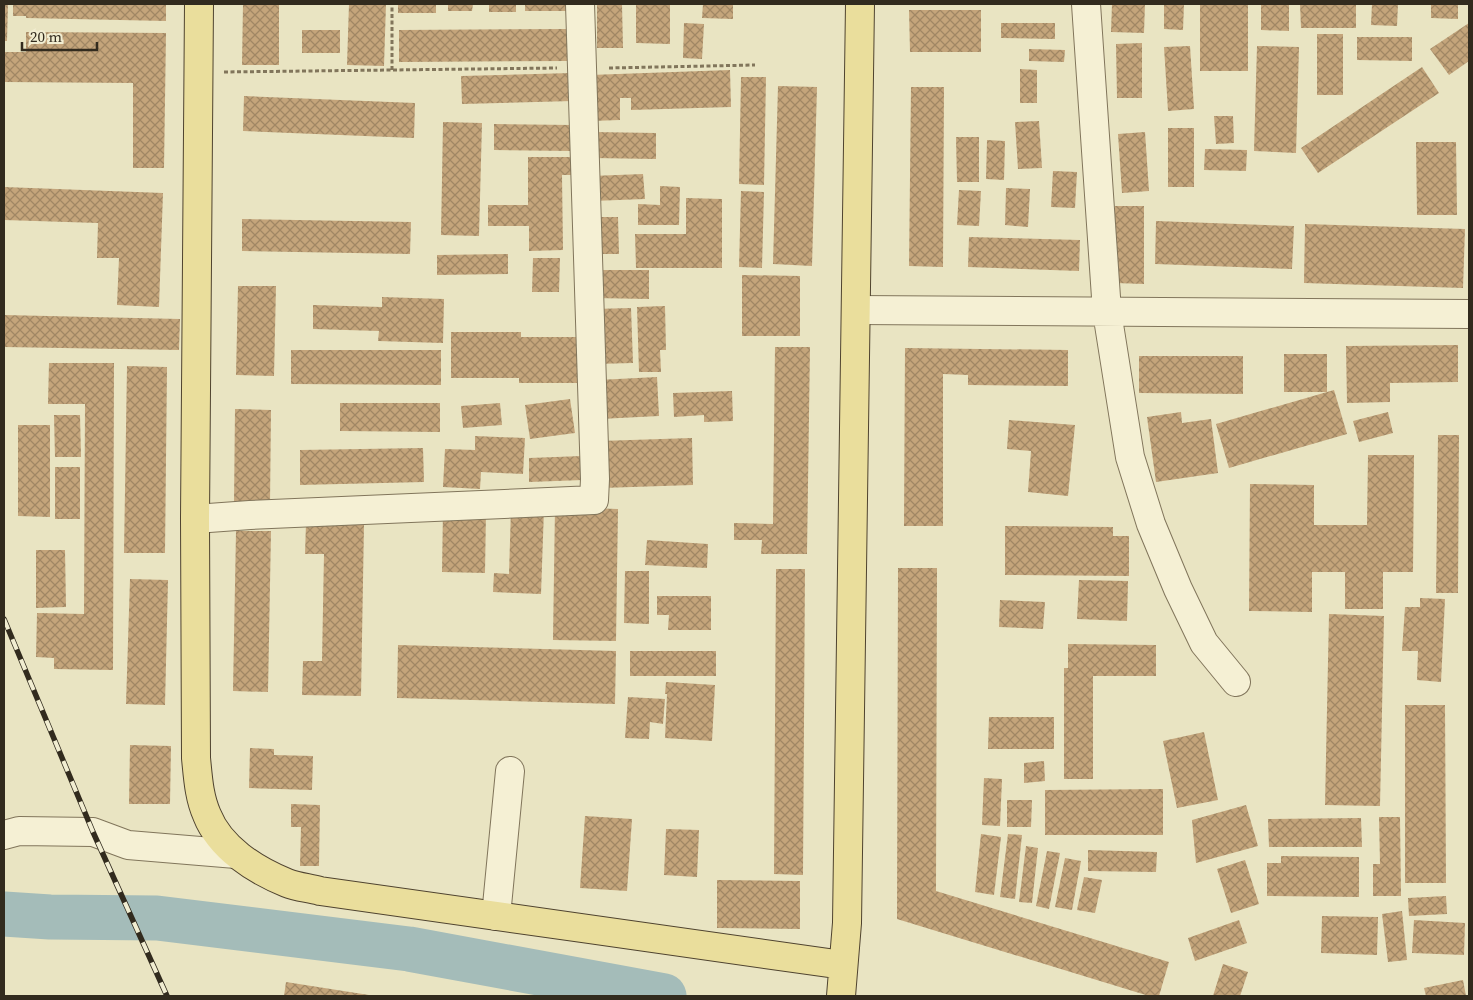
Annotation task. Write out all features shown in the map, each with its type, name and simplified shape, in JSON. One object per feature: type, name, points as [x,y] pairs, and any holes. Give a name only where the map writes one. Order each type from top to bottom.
[{"type":"main road","points":[[198,4],[195,519],[196,758],[200,792],[207,816],[218,833],[236,854],[263,872],[288,884],[320,891],[496,916],[842,983],[847,914],[860,4]]},
{"type":"street","points":[[195,519],[594,500],[595,469],[580,4]]},
{"type":"street","points":[[1086,4],[1107,312],[1130,457],[1151,524],[1178,589],[1204,643],[1236,682]]},
{"type":"street","points":[[856,310],[1469,314]]},
{"type":"street","points":[[496,916],[510,771]]},
{"type":"street","points":[[4,835],[19,831],[93,832],[128,845],[236,854]]},
{"type":"path","points":[[392,4],[392,70]]},
{"type":"path","points":[[198,72],[755,65]]},
{"type":"building","points":[[4,4],[8,4],[7,41],[4,41]]},
{"type":"building","points":[[13,4],[166,4],[166,21],[26,18],[26,16],[13,16]]},
{"type":"building","points":[[243,4],[279,4],[279,65],[242,65]]},
{"type":"building","points":[[349,4],[386,4],[384,66],[347,65]]},
{"type":"building","points":[[398,4],[436,4],[436,13],[398,13]]},
{"type":"building","points":[[448,4],[473,4],[472,11],[448,11]]},
{"type":"building","points":[[489,4],[516,4],[516,12],[489,12]]},
{"type":"building","points":[[525,4],[571,4],[571,11],[525,11]]},
{"type":"building","points":[[597,4],[622,4],[623,48],[597,48]]},
{"type":"building","points":[[636,4],[670,4],[670,44],[636,43]]},
{"type":"building","points":[[703,4],[733,4],[733,19],[702,18]]},
{"type":"building","points":[[1112,4],[1145,4],[1144,33],[1111,32]]},
{"type":"building","points":[[1164,4],[1184,4],[1183,30],[1164,29]]},
{"type":"building","points":[[1200,4],[1248,4],[1248,71],[1200,71]]},
{"type":"building","points":[[1261,4],[1289,4],[1289,31],[1261,30]]},
{"type":"building","points":[[1300,4],[1356,4],[1356,28],[1301,28]]},
{"type":"building","points":[[1372,4],[1398,4],[1397,26],[1371,25]]},
{"type":"building","points":[[1431,4],[1458,4],[1458,19],[1431,18]]},
{"type":"building","points":[[909,10],[981,10],[981,52],[910,52]]},
{"type":"building","points":[[684,23],[704,24],[702,59],[683,58]]},
{"type":"building","points":[[1001,23],[1055,23],[1055,39],[1001,38]]},
{"type":"building","points":[[1469,23],[1469,61],[1449,75],[1430,49]]},
{"type":"building","points":[[567,29],[567,61],[399,62],[399,30]]},
{"type":"building","points":[[302,30],[340,30],[340,53],[302,53]]},
{"type":"building","points":[[26,32],[166,33],[164,168],[133,168],[133,83],[4,82],[4,52],[26,52]]},
{"type":"building","points":[[1317,34],[1343,34],[1343,95],[1317,95]]},
{"type":"building","points":[[1357,37],[1412,37],[1412,61],[1357,60]]},
{"type":"building","points":[[1142,43],[1142,98],[1117,98],[1116,44]]},
{"type":"building","points":[[1190,46],[1194,109],[1168,111],[1164,47]]},
{"type":"building","points":[[1257,46],[1299,47],[1296,153],[1254,151]]},
{"type":"building","points":[[1029,49],[1065,50],[1064,62],[1029,61]]},
{"type":"building","points":[[1422,67],[1439,93],[1318,173],[1301,148]]},
{"type":"building","points":[[1020,69],[1037,70],[1037,103],[1020,103]]},
{"type":"building","points":[[730,70],[731,107],[631,110],[631,98],[620,98],[620,120],[591,121],[590,75]]},
{"type":"building","points":[[572,73],[573,101],[462,104],[461,76]]},
{"type":"building","points":[[741,77],[766,77],[764,185],[739,184]]},
{"type":"building","points":[[778,86],[817,87],[812,266],[773,264]]},
{"type":"building","points":[[911,87],[944,87],[943,267],[909,266]]},
{"type":"building","points":[[244,96],[415,103],[414,138],[243,131]]},
{"type":"building","points":[[1214,116],[1233,116],[1234,143],[1216,144]]},
{"type":"building","points":[[1039,121],[1042,168],[1018,169],[1015,122]]},
{"type":"building","points":[[443,122],[482,123],[479,236],[441,235]]},
{"type":"building","points":[[494,124],[572,125],[571,151],[494,150]]},
{"type":"building","points":[[1168,128],[1194,128],[1194,187],[1168,187]]},
{"type":"building","points":[[593,132],[656,133],[656,159],[592,158]]},
{"type":"building","points":[[1145,132],[1149,191],[1122,193],[1118,134]]},
{"type":"building","points":[[956,137],[979,137],[979,182],[957,182]]},
{"type":"building","points":[[987,140],[1005,141],[1004,180],[986,179]]},
{"type":"building","points":[[1416,142],[1456,142],[1457,215],[1417,215]]},
{"type":"building","points":[[1205,149],[1247,150],[1246,171],[1204,170]]},
{"type":"building","points":[[528,157],[573,157],[573,175],[562,175],[563,250],[529,251],[529,226],[488,226],[488,205],[528,205]]},
{"type":"building","points":[[1053,171],[1077,172],[1075,208],[1051,207]]},
{"type":"building","points":[[643,174],[645,199],[592,201],[591,176]]},
{"type":"building","points":[[660,186],[680,187],[679,225],[638,225],[638,204],[660,205]]},
{"type":"building","points":[[4,187],[163,193],[159,307],[117,305],[119,258],[97,258],[98,223],[4,220]]},
{"type":"building","points":[[1006,188],[1030,189],[1028,227],[1005,225]]},
{"type":"building","points":[[959,190],[981,191],[979,226],[957,225]]},
{"type":"building","points":[[741,191],[764,192],[762,268],[739,267]]},
{"type":"building","points":[[686,198],[722,199],[722,268],[636,268],[635,234],[686,234]]},
{"type":"building","points":[[1115,206],[1144,206],[1144,284],[1115,283]]},
{"type":"building","points":[[592,217],[618,217],[619,254],[592,254]]},
{"type":"building","points":[[242,219],[411,222],[410,254],[242,251]]},
{"type":"building","points":[[1156,221],[1294,226],[1292,269],[1155,264]]},
{"type":"building","points":[[1305,224],[1465,229],[1463,288],[1304,283]]},
{"type":"building","points":[[969,237],[1080,240],[1079,271],[968,267]]},
{"type":"building","points":[[508,254],[508,274],[437,275],[437,255]]},
{"type":"building","points":[[533,258],[560,258],[559,292],[532,292]]},
{"type":"building","points":[[593,270],[649,270],[649,299],[593,298]]},
{"type":"building","points":[[742,275],[800,276],[800,336],[742,336]]},
{"type":"building","points":[[238,286],[276,286],[274,376],[236,375]]},
{"type":"building","points":[[382,297],[444,299],[443,343],[378,341],[379,331],[313,329],[313,305],[382,307]]},
{"type":"building","points":[[665,306],[666,350],[660,350],[661,372],[639,372],[637,307]]},
{"type":"building","points":[[631,308],[633,363],[596,364],[594,309]]},
{"type":"building","points":[[4,315],[180,319],[179,350],[4,347]]},
{"type":"building","points":[[451,332],[521,332],[521,337],[580,337],[580,383],[519,383],[519,378],[451,378]]},
{"type":"building","points":[[1458,345],[1458,382],[1390,383],[1390,402],[1347,403],[1346,346]]},
{"type":"building","points":[[775,347],[810,347],[807,554],[761,554],[762,540],[734,540],[734,523],[773,524]]},
{"type":"building","points":[[905,348],[1068,350],[1068,386],[968,385],[968,375],[943,374],[943,526],[904,526]]},
{"type":"building","points":[[291,350],[441,350],[441,385],[291,384]]},
{"type":"building","points":[[1284,354],[1327,354],[1327,392],[1284,392]]},
{"type":"building","points":[[1139,356],[1243,356],[1243,394],[1139,393]]},
{"type":"building","points":[[49,363],[114,363],[113,670],[54,669],[54,658],[36,657],[37,613],[84,614],[85,404],[48,404]]},
{"type":"building","points":[[127,366],[167,367],[165,553],[124,553]]},
{"type":"building","points":[[657,377],[659,416],[600,419],[598,380]]},
{"type":"building","points":[[1334,390],[1347,434],[1229,468],[1216,424]]},
{"type":"building","points":[[732,391],[733,421],[704,422],[704,415],[674,417],[673,393]]},
{"type":"building","points":[[570,399],[575,433],[530,439],[525,405]]},
{"type":"building","points":[[340,403],[440,403],[440,432],[340,431]]},
{"type":"building","points":[[500,403],[502,425],[463,428],[461,406]]},
{"type":"building","points":[[235,409],[271,410],[270,504],[234,504]]},
{"type":"building","points":[[1181,412],[1182,423],[1211,419],[1218,473],[1156,482],[1147,417]]},
{"type":"building","points":[[1388,412],[1393,433],[1359,442],[1353,421]]},
{"type":"building","points":[[54,415],[80,415],[81,457],[55,457]]},
{"type":"building","points":[[1009,420],[1075,425],[1068,496],[1028,492],[1031,451],[1007,449]]},
{"type":"building","points":[[18,425],[50,425],[50,517],[18,516]]},
{"type":"building","points":[[1438,435],[1459,435],[1458,593],[1436,593]]},
{"type":"building","points":[[475,436],[525,438],[523,474],[481,472],[480,489],[443,487],[445,449],[475,450]]},
{"type":"building","points":[[692,438],[693,485],[602,488],[600,441]]},
{"type":"building","points":[[423,448],[424,482],[300,485],[300,450]]},
{"type":"building","points":[[1368,455],[1414,455],[1413,572],[1383,572],[1383,609],[1345,609],[1345,572],[1312,572],[1312,612],[1249,611],[1250,484],[1314,485],[1314,525],[1367,525]]},
{"type":"building","points":[[582,456],[583,480],[529,482],[529,458]]},
{"type":"building","points":[[55,467],[80,467],[80,519],[55,519]]},
{"type":"building","points":[[555,507],[618,509],[616,641],[553,640]]},
{"type":"building","points":[[511,508],[544,509],[541,594],[493,592],[494,573],[509,574]]},
{"type":"building","points":[[443,510],[486,511],[485,573],[442,572]]},
{"type":"building","points":[[306,523],[364,524],[361,696],[302,695],[303,661],[322,661],[324,554],[305,554]]},
{"type":"building","points":[[1005,526],[1113,527],[1113,536],[1129,536],[1129,576],[1005,575]]},
{"type":"building","points":[[236,531],[271,531],[268,692],[233,691]]},
{"type":"building","points":[[647,540],[708,544],[707,568],[645,565]]},
{"type":"building","points":[[36,550],[65,550],[66,607],[36,608]]},
{"type":"building","points":[[898,568],[937,568],[936,891],[1169,962],[1159,996],[1149,996],[897,919]]},
{"type":"building","points":[[776,569],[805,569],[803,875],[774,874]]},
{"type":"building","points":[[625,571],[649,571],[649,624],[624,623]]},
{"type":"building","points":[[130,579],[168,580],[165,705],[126,704]]},
{"type":"building","points":[[1079,580],[1128,581],[1127,621],[1077,619]]},
{"type":"building","points":[[657,596],[711,596],[711,630],[668,630],[669,615],[657,615]]},
{"type":"building","points":[[1420,598],[1445,599],[1441,682],[1417,680],[1418,651],[1402,651],[1405,607],[1420,607]]},
{"type":"building","points":[[1000,600],[1045,602],[1043,629],[999,627]]},
{"type":"building","points":[[1329,614],[1384,616],[1380,806],[1325,805]]},
{"type":"building","points":[[1068,644],[1156,645],[1156,676],[1093,676],[1093,779],[1064,779],[1064,668],[1068,668]]},
{"type":"building","points":[[398,645],[616,651],[615,704],[397,698]]},
{"type":"building","points":[[630,651],[716,651],[716,676],[630,676]]},
{"type":"building","points":[[666,682],[715,685],[712,741],[665,738]]},
{"type":"building","points":[[628,697],[665,699],[663,724],[650,722],[649,739],[625,738]]},
{"type":"building","points":[[1405,705],[1445,705],[1446,883],[1405,883]]},
{"type":"building","points":[[989,717],[1054,717],[1054,749],[988,749]]},
{"type":"building","points":[[1204,732],[1218,800],[1177,808],[1163,741]]},
{"type":"building","points":[[130,745],[171,746],[170,804],[129,804]]},
{"type":"building","points":[[250,748],[274,749],[274,755],[313,756],[312,790],[249,788]]},
{"type":"building","points":[[1044,761],[1045,781],[1024,783],[1024,763]]},
{"type":"building","points":[[984,778],[1002,779],[1000,826],[982,825]]},
{"type":"building","points":[[1163,789],[1163,835],[1045,835],[1045,790]]},
{"type":"building","points":[[1007,800],[1032,800],[1031,827],[1007,827]]},
{"type":"building","points":[[291,804],[320,805],[319,866],[300,866],[301,827],[291,827]]},
{"type":"building","points":[[1246,805],[1258,846],[1196,863],[1192,820]]},
{"type":"building","points":[[585,816],[632,819],[627,891],[580,888]]},
{"type":"building","points":[[1379,817],[1400,817],[1401,896],[1373,896],[1373,864],[1380,864]]},
{"type":"building","points":[[1361,818],[1362,847],[1269,847],[1268,819]]},
{"type":"building","points":[[666,829],[699,830],[697,877],[664,875]]},
{"type":"building","points":[[981,834],[1001,837],[994,895],[975,892]]},
{"type":"building","points":[[1008,834],[1022,835],[1015,899],[1000,897]]},
{"type":"building","points":[[1026,846],[1038,848],[1032,903],[1019,902]]},
{"type":"building","points":[[1088,850],[1157,852],[1156,872],[1088,871]]},
{"type":"building","points":[[1047,851],[1060,853],[1049,909],[1036,906]]},
{"type":"building","points":[[1281,856],[1359,857],[1359,897],[1267,896],[1267,863],[1281,863]]},
{"type":"building","points":[[1065,858],[1081,861],[1072,910],[1055,907]]},
{"type":"building","points":[[1245,860],[1259,904],[1231,913],[1217,869]]},
{"type":"building","points":[[1084,877],[1102,880],[1095,913],[1077,910]]},
{"type":"building","points":[[717,880],[800,881],[800,929],[717,928]]},
{"type":"building","points":[[1446,896],[1447,914],[1409,916],[1408,898]]},
{"type":"building","points":[[1402,911],[1407,960],[1388,962],[1382,914]]},
{"type":"building","points":[[1322,916],[1378,917],[1377,955],[1321,953]]},
{"type":"building","points":[[1239,920],[1247,943],[1195,961],[1188,938]]},
{"type":"building","points":[[1414,920],[1465,923],[1464,955],[1412,953]]},
{"type":"building","points":[[1223,964],[1248,972],[1240,996],[1213,996]]},
{"type":"building","points":[[1463,980],[1466,996],[1426,996],[1424,988]]},
{"type":"building","points":[[286,982],[369,995],[369,996],[284,996]]},
{"type":"waterway","points":[[4,914],[50,917],[157,918],[409,949],[664,996]]},
{"type":"railway","points":[[4,619],[93,832],[167,996]]}]
